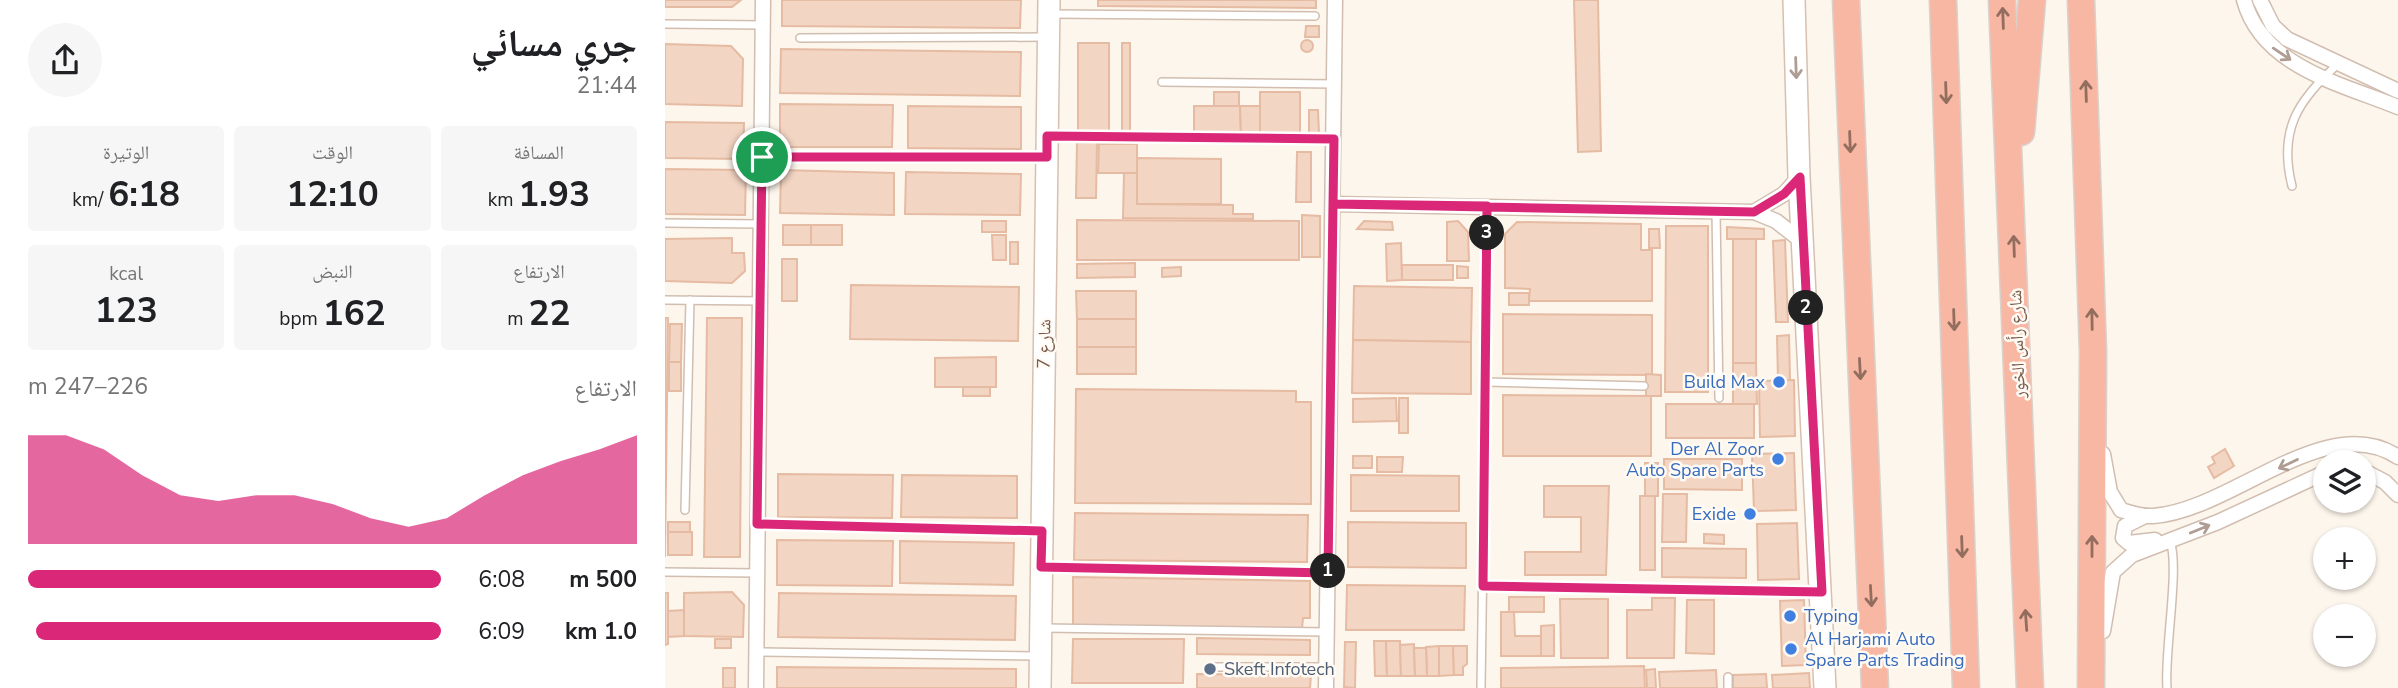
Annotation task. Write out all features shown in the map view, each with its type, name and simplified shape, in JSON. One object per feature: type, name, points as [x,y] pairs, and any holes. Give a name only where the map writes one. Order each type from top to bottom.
[{"type":"highway","points":[[1846,0],[1852,204],[1875,688]]},
{"type":"highway","points":[[1943,0],[1966,688]]},
{"type":"highway","name":"شارع رأس الخور","points":[[2002,0],[2012,185],[2030,688]]},
{"type":"highway","points":[[2012,185],[2023,117],[2032,0]]},
{"type":"highway","points":[[2081,0],[2093,352],[2091,688]]},
{"type":"street","points":[[756,688],[764,0]]},
{"type":"street","points":[[1326,688],[1335,0]]},
{"type":"street","points":[[1794,0],[1825,688]]},
{"type":"street","points":[[2244,0],[2254,25],[2268,44],[2288,59],[2398,107]]},
{"type":"street","points":[[2260,0],[2267,18],[2280,33],[2296,44],[2398,91]]},
{"type":"street","name":"شارع 7","points":[[1040,688],[1049,7]]},
{"type":"street","points":[[1754,212],[1784,194],[1800,177]]},
{"type":"street","points":[[1333,204],[1754,212],[1776,220],[1803,242]]},
{"type":"street","points":[[2093,352],[2110,492],[2121,510],[2145,516],[2163,515],[2210,500],[2330,445],[2371,444],[2398,457]]},
{"type":"street","points":[[2376,477],[2398,495]]},
{"type":"street","points":[[2097,688],[2106,599],[2113,572],[2132,555],[2218,522],[2313,478]]},
{"type":"street","points":[[2145,516],[2125,526],[2122,533],[2125,541],[2170,541]]},
{"type":"lane","points":[[1049,7],[1315,16]]},
{"type":"lane","points":[[665,24],[763,25]]},
{"type":"lane","points":[[800,38],[1048,37]]},
{"type":"lane","points":[[2292,186],[2287,157],[2290,128],[2302,101],[2338,64]]},
{"type":"lane","points":[[1162,82],[1334,84]]},
{"type":"lane","points":[[762,157],[1334,139]]},
{"type":"lane","points":[[1481,688],[1487,206]]},
{"type":"lane","points":[[1716,211],[1719,398]]},
{"type":"lane","points":[[665,223],[761,224]]},
{"type":"lane","points":[[665,300],[760,301]]},
{"type":"lane","points":[[685,510],[689,300]]},
{"type":"lane","points":[[1486,382],[1644,386]]},
{"type":"lane","points":[[757,524],[1042,531]]},
{"type":"lane","points":[[2167,688],[2165,654],[2173,557],[2170,541]]},
{"type":"lane","points":[[1041,567],[1328,573]]},
{"type":"lane","points":[[665,572],[757,573]]},
{"type":"lane","points":[[1483,586],[1822,592]]},
{"type":"lane","points":[[1041,628],[1327,632]]},
{"type":"lane","points":[[757,652],[1040,656]]},
{"type":"lane","points":[[1215,667],[1327,667]]},
{"type":"lane","points":[[1728,677],[1728,688]]},
{"type":"building","points":[[665,0],[741,0],[732,7],[665,7]]},
{"type":"building","points":[[782,0],[1021,0],[1020,28],[782,26]]},
{"type":"building","points":[[1098,0],[1316,0],[1316,8],[1098,6]]},
{"type":"building","points":[[1574,0],[1598,0],[1601,151],[1578,152]]},
{"type":"building","points":[[1306,26],[1319,26],[1319,37],[1305,37]]},
{"type":"building","points":[[1302,41],[1312,41],[1312,51],[1302,51]]},
{"type":"building","points":[[1078,43],[1109,43],[1109,132],[1078,132]]},
{"type":"building","points":[[1122,43],[1130,43],[1130,132],[1122,132]]},
{"type":"building","points":[[665,44],[731,46],[743,59],[742,106],[665,104]]},
{"type":"building","points":[[781,49],[1021,52],[1020,96],[780,93]]},
{"type":"building","points":[[1214,92],[1239,92],[1239,106],[1214,106]]},
{"type":"building","points":[[1260,92],[1300,92],[1300,134],[1260,134]]},
{"type":"building","points":[[780,104],[893,105],[892,147],[780,147]]},
{"type":"building","points":[[908,106],[1021,107],[1021,149],[908,148]]},
{"type":"building","points":[[1194,106],[1240,106],[1241,134],[1194,134]]},
{"type":"building","points":[[1240,106],[1260,106],[1260,134],[1241,134]]},
{"type":"building","points":[[1309,110],[1318,110],[1319,133],[1309,134]]},
{"type":"building","points":[[665,122],[744,123],[743,159],[665,158]]},
{"type":"building","points":[[1077,142],[1097,142],[1096,198],[1076,198]]},
{"type":"building","points":[[1099,144],[1137,144],[1137,173],[1098,173]]},
{"type":"building","points":[[1297,152],[1311,152],[1311,202],[1296,202]]},
{"type":"building","points":[[1137,158],[1221,159],[1221,204],[1137,204]]},
{"type":"building","points":[[665,169],[746,170],[745,215],[665,214]]},
{"type":"building","points":[[781,170],[894,173],[894,215],[780,213]]},
{"type":"building","points":[[906,172],[1021,174],[1020,215],[905,214]]},
{"type":"building","points":[[1124,173],[1137,173],[1137,204],[1233,205],[1233,214],[1253,214],[1253,219],[1123,218]]},
{"type":"building","points":[[1302,215],[1320,216],[1320,257],[1302,257]]},
{"type":"building","points":[[1077,220],[1299,221],[1299,260],[1077,260]]},
{"type":"building","points":[[982,221],[1006,221],[1006,232],[982,232]]},
{"type":"building","points":[[1364,221],[1392,222],[1393,230],[1357,229]]},
{"type":"building","points":[[1458,221],[1468,232],[1469,261],[1447,261],[1447,222]]},
{"type":"building","points":[[1517,222],[1641,224],[1641,250],[1652,250],[1652,301],[1529,301],[1530,289],[1505,288],[1505,234]]},
{"type":"building","points":[[783,225],[811,225],[811,245],[783,245]]},
{"type":"building","points":[[811,225],[842,225],[842,245],[811,245]]},
{"type":"building","points":[[1666,226],[1708,226],[1708,392],[1665,392]]},
{"type":"building","points":[[1727,227],[1764,229],[1764,239],[1727,239]]},
{"type":"building","points":[[1649,229],[1659,229],[1660,248],[1649,248]]},
{"type":"building","points":[[992,235],[1006,235],[1006,260],[993,260]]},
{"type":"building","points":[[732,238],[732,253],[744,253],[745,271],[732,283],[665,281],[665,239]]},
{"type":"building","points":[[1733,239],[1756,239],[1756,363],[1733,363]]},
{"type":"building","points":[[1785,240],[1788,322],[1776,322],[1773,241]]},
{"type":"building","points":[[1010,242],[1018,242],[1018,264],[1010,264]]},
{"type":"building","points":[[1401,243],[1402,280],[1387,281],[1386,244]]},
{"type":"building","points":[[782,259],[797,259],[797,301],[782,301]]},
{"type":"building","points":[[1135,263],[1135,277],[1077,278],[1077,264]]},
{"type":"building","points":[[1402,265],[1453,265],[1453,280],[1402,280]]},
{"type":"building","points":[[1457,266],[1468,267],[1468,278],[1457,278]]},
{"type":"building","points":[[1181,267],[1181,276],[1162,277],[1162,268]]},
{"type":"building","points":[[851,285],[1019,287],[1018,341],[850,339]]},
{"type":"building","points":[[1354,286],[1472,288],[1471,342],[1353,340]]},
{"type":"building","points":[[1076,291],[1136,291],[1136,319],[1077,319]]},
{"type":"building","points":[[1509,293],[1529,293],[1529,305],[1509,305]]},
{"type":"building","points":[[1503,314],[1652,315],[1652,375],[1503,374]]},
{"type":"building","points":[[665,318],[668,318],[665,557]]},
{"type":"building","points":[[707,318],[742,318],[740,557],[704,557]]},
{"type":"building","points":[[1077,319],[1136,319],[1136,347],[1077,347]]},
{"type":"building","points":[[670,324],[682,324],[681,362],[669,362]]},
{"type":"building","points":[[1789,335],[1790,380],[1778,380],[1777,336]]},
{"type":"building","points":[[1353,340],[1471,342],[1471,394],[1352,393]]},
{"type":"building","points":[[1077,347],[1136,347],[1136,374],[1077,374]]},
{"type":"building","points":[[996,357],[996,387],[935,387],[935,358]]},
{"type":"building","points":[[669,362],[681,362],[681,391],[669,391]]},
{"type":"building","points":[[1733,363],[1756,363],[1757,404],[1733,404]]},
{"type":"building","points":[[1646,374],[1661,375],[1661,396],[1646,396]]},
{"type":"building","points":[[1794,380],[1795,436],[1760,437],[1759,381]]},
{"type":"building","points":[[963,387],[990,387],[990,396],[963,396]]},
{"type":"building","points":[[1076,389],[1296,391],[1296,402],[1311,402],[1311,504],[1075,503]]},
{"type":"building","points":[[1503,395],[1651,396],[1651,456],[1503,456]]},
{"type":"building","points":[[1396,398],[1397,421],[1353,422],[1353,399]]},
{"type":"building","points":[[1399,398],[1408,398],[1408,433],[1399,433]]},
{"type":"building","points":[[1666,404],[1754,404],[1754,438],[1666,438]]},
{"type":"building","points":[[2225,449],[2234,466],[2214,478],[2208,467],[2215,463],[2212,457]]},
{"type":"building","points":[[1794,453],[1796,510],[1754,511],[1752,454]]},
{"type":"building","points":[[1353,456],[1372,456],[1372,468],[1353,468]]},
{"type":"building","points":[[1377,457],[1403,457],[1402,472],[1377,472]]},
{"type":"building","points":[[1664,459],[1742,459],[1742,490],[1664,489]]},
{"type":"building","points":[[1645,463],[1658,463],[1658,496],[1645,496]]},
{"type":"building","points":[[778,474],[893,475],[892,518],[778,517]]},
{"type":"building","points":[[902,475],[1017,476],[1017,518],[901,517]]},
{"type":"building","points":[[1351,475],[1459,476],[1459,511],[1351,511]]},
{"type":"building","points":[[1544,486],[1609,486],[1606,575],[1525,575],[1525,552],[1581,552],[1581,517],[1544,517]]},
{"type":"building","points":[[1663,494],[1687,494],[1686,542],[1662,542]]},
{"type":"building","points":[[1640,496],[1655,496],[1655,570],[1640,570]]},
{"type":"building","points":[[1075,513],[1308,515],[1307,562],[1074,560]]},
{"type":"building","points":[[668,522],[690,522],[690,532],[668,532]]},
{"type":"building","points":[[1348,522],[1466,523],[1466,568],[1348,567]]},
{"type":"building","points":[[1797,523],[1799,579],[1758,580],[1757,524]]},
{"type":"building","points":[[668,532],[692,532],[692,555],[668,555]]},
{"type":"building","points":[[1704,534],[1724,535],[1724,544],[1704,543]]},
{"type":"building","points":[[777,540],[893,541],[892,586],[777,585]]},
{"type":"building","points":[[900,541],[1014,543],[1013,585],[900,583]]},
{"type":"building","points":[[1662,548],[1746,549],[1746,578],[1662,577]]},
{"type":"building","points":[[1073,577],[1310,581],[1310,618],[1303,618],[1302,629],[1073,625]]},
{"type":"building","points":[[1347,585],[1465,586],[1464,630],[1346,630]]},
{"type":"building","points":[[732,592],[744,605],[743,637],[684,636],[684,593]]},
{"type":"building","points":[[665,593],[668,593],[668,644],[665,645]]},
{"type":"building","points":[[779,593],[1016,596],[1015,640],[778,637]]},
{"type":"building","points":[[1509,597],[1544,597],[1544,612],[1509,612]]},
{"type":"building","points":[[1652,598],[1675,598],[1674,658],[1627,658],[1627,610],[1652,610]]},
{"type":"building","points":[[1560,599],[1608,599],[1608,658],[1561,658]]},
{"type":"building","points":[[1687,600],[1714,600],[1714,654],[1686,653]]},
{"type":"building","points":[[1804,600],[1806,665],[1782,666],[1780,601]]},
{"type":"building","points":[[684,610],[684,636],[668,637],[668,611]]},
{"type":"building","points":[[1501,612],[1514,612],[1515,636],[1541,636],[1541,656],[1501,656]]},
{"type":"building","points":[[1554,625],[1554,656],[1541,656],[1541,626]]},
{"type":"building","points":[[1197,638],[1310,640],[1310,655],[1197,654]]},
{"type":"building","points":[[715,639],[731,639],[731,648],[715,648]]},
{"type":"building","points":[[1073,639],[1184,639],[1183,683],[1072,683]]},
{"type":"building","points":[[1374,641],[1386,641],[1387,676],[1375,676]]},
{"type":"building","points":[[1386,641],[1400,641],[1401,676],[1387,676]]},
{"type":"building","points":[[1345,642],[1356,642],[1355,688],[1344,687]]},
{"type":"building","points":[[1414,644],[1415,676],[1401,676],[1400,645]]},
{"type":"building","points":[[1439,646],[1453,646],[1454,675],[1439,676]]},
{"type":"building","points":[[1439,646],[1439,676],[1427,676],[1426,647]]},
{"type":"building","points":[[1453,646],[1467,646],[1467,664],[1463,667],[1463,675],[1454,675]]},
{"type":"building","points":[[1414,648],[1426,648],[1427,676],[1415,676]]},
{"type":"building","points":[[1644,666],[1645,688],[1501,688],[1501,668]]},
{"type":"building","points":[[777,667],[1016,669],[1016,688],[777,688]]},
{"type":"building","points":[[723,668],[735,668],[735,688],[723,688]]},
{"type":"building","points":[[1655,669],[1656,688],[1647,688],[1646,670]]},
{"type":"building","points":[[1716,670],[1717,688],[1660,688],[1659,672]]},
{"type":"building","points":[[1809,673],[1810,688],[1773,688],[1772,675]]},
{"type":"building","points":[[1197,674],[1311,675],[1310,688],[1197,688]]},
{"type":"building","points":[[1766,674],[1767,688],[1733,688],[1733,675]]},
{"type":"place","name":"Build Max","points":[[1779,382]]},
{"type":"place","name":"Der Al Zoor Auto Spare Parts","points":[[1778,459]]},
{"type":"place","name":"Exide","points":[[1750,514]]},
{"type":"place","name":"Typing","points":[[1790,616]]},
{"type":"place","name":"Al Harjami Auto Spare Parts Trading","points":[[1791,649]]},
{"type":"place","name":"Skeft Infotech","points":[[1210,669]]},
{"type":"route","points":[[762,157],[757,524],[1042,531],[1041,567],[1328,573],[1333,204],[1487,206],[1754,212],[1775,201],[1800,177],[1822,592],[1483,586],[1487,206],[1410,205],[1333,204],[1334,139],[1047,136],[1047,157],[762,157]]}]
